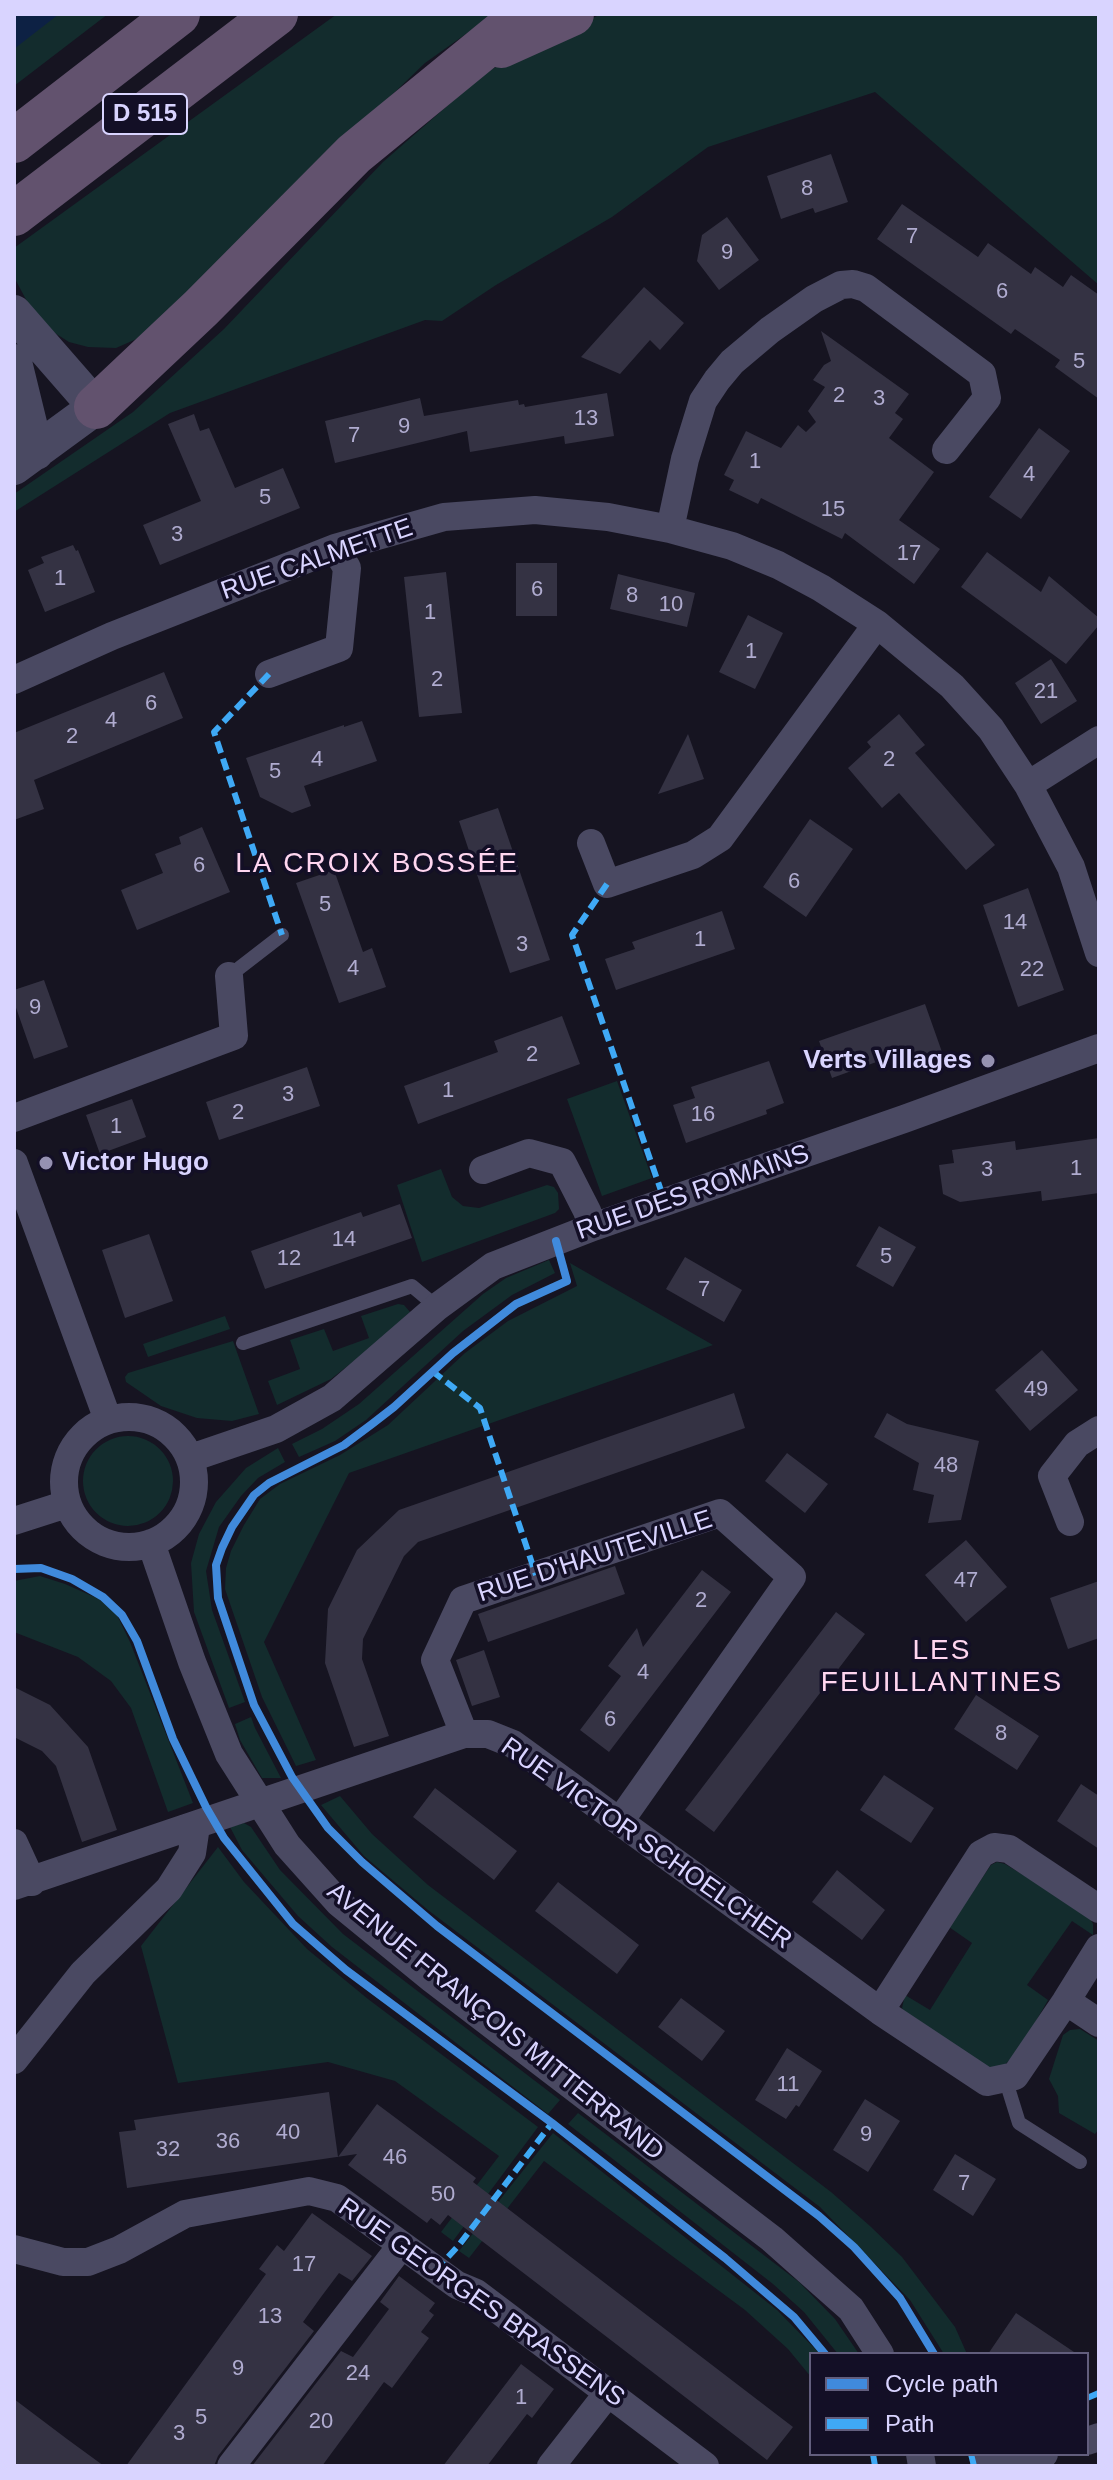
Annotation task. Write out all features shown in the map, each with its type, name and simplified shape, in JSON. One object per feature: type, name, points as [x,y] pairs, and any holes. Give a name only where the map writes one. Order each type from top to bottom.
[{"type":"highway","name":"D 515","points":[[14,141],[178,14]]},
{"type":"highway","name":"D 515","points":[[14,214],[276,14]]},
{"type":"highway","points":[[96,407],[201,308],[354,154],[525,14]]},
{"type":"highway","points":[[473,57],[572,14]]},
{"type":"street","points":[[670,529],[685,459],[703,401],[717,380],[732,362],[770,330],[814,299],[841,285],[853,284],[866,288],[982,374],[987,398],[946,450]]},
{"type":"street","points":[[14,313],[96,407],[25,460]]},
{"type":"street","points":[[14,362],[25,460]]},
{"type":"street","name":"RUE CALMETTE","points":[[14,680],[112,636],[335,548],[444,517],[535,510],[584,514],[670,529],[732,546],[778,565],[877,624],[952,686],[991,729],[1028,785],[1071,867],[1099,953]]},
{"type":"street","points":[[269,674],[339,648],[347,568],[335,548]]},
{"type":"street","points":[[591,843],[607,884],[693,855],[720,838],[877,624]]},
{"type":"street","points":[[1028,785],[1099,740]]},
{"type":"street","points":[[14,1118],[234,1036],[229,976]]},
{"type":"street","name":"RUE DES ROMAINS","points":[[191,1458],[276,1429],[332,1398],[437,1307],[493,1266],[593,1227],[1099,1048]]},
{"type":"street","points":[[483,1170],[529,1153],[562,1162],[593,1227]]},
{"type":"street","points":[[14,1163],[108,1420]]},
{"type":"street","points":[[133,1416],[157,1422],[178,1437],[191,1458],[195,1484],[189,1509],[173,1530],[151,1543],[123,1547],[95,1537],[83,1528],[67,1504],[65,1470],[70,1454],[92,1428],[108,1420],[133,1416]]},
{"type":"street","points":[[1070,1522],[1052,1476],[1077,1444],[1099,1430]]},
{"type":"street","points":[[14,1521],[67,1504]]},
{"type":"street","name":"RUE D'HAUTEVILLE","points":[[464,1734],[435,1660],[463,1600],[720,1513],[792,1577],[620,1821]]},
{"type":"street","name":"AVENUE FRANÇOIS MITTERRAND","points":[[151,1543],[192,1662],[229,1754],[287,1845],[339,1903],[432,1979],[772,2239],[851,2309],[879,2352]]},
{"type":"street","name":"RUE VICTOR SCHOELCHER","points":[[23,1884],[464,1734],[488,1734],[513,1744],[880,2011],[987,2082],[1005,2078]]},
{"type":"street","points":[[14,2060],[83,1973],[169,1889],[192,1853],[196,1826]]},
{"type":"street","points":[[14,1843],[23,1884]]},
{"type":"street","points":[[880,2011],[981,1854],[994,1847],[1009,1849],[1099,1909]]},
{"type":"street","points":[[1005,2078],[1015,2076],[1099,1948]]},
{"type":"street","points":[[1066,2001],[1099,2023]]},
{"type":"street","name":"RUE GEORGES BRASSENS","points":[[14,2249],[63,2262],[88,2262],[119,2250],[185,2214],[309,2191],[337,2198],[457,2285],[476,2293],[705,2466]]},
{"type":"street","points":[[231,2466],[401,2246]]},
{"type":"street","points":[[551,2466],[608,2393]]},
{"type":"street","points":[[984,2466],[1034,2456]]},
{"type":"lane","points":[[229,976],[282,935]]},
{"type":"lane","points":[[243,1343],[412,1286],[437,1307]]},
{"type":"lane","points":[[1005,2078],[1019,2123],[1080,2162]]},
{"type":"green space","points":[[14,14],[108,14],[14,86]]},
{"type":"green space","points":[[337,14],[494,14],[425,63],[141,337],[116,348],[88,347],[69,342],[47,328],[30,307],[14,277],[14,248]]},
{"type":"green space","points":[[601,14],[1099,14],[1099,285],[875,92],[708,147],[612,217],[496,285],[442,321],[425,320],[170,413],[14,512],[14,494],[133,412],[224,329],[383,162],[486,72]]},
{"type":"green space","points":[[617,1081],[652,1178],[602,1196],[567,1099]]},
{"type":"green space","points":[[441,1169],[452,1197],[463,1206],[479,1208],[547,1185],[554,1187],[558,1193],[559,1209],[422,1262],[397,1185]]},
{"type":"green space","points":[[549,1260],[555,1273],[512,1295],[463,1331],[366,1420],[335,1441],[299,1457],[292,1444],[322,1429],[359,1404],[483,1294],[506,1278]]},
{"type":"green space","points":[[570,1263],[713,1345],[349,1473],[264,1642],[316,1760],[296,1766],[262,1697],[225,1589],[231,1551],[244,1525],[260,1499],[280,1484],[340,1455],[388,1425],[465,1353],[508,1321],[577,1286]]},
{"type":"green space","points":[[398,1304],[404,1305],[410,1312],[373,1346],[331,1379],[277,1405],[268,1381],[300,1369],[290,1340],[324,1329],[333,1351],[369,1338],[361,1316]]},
{"type":"green space","points":[[225,1316],[230,1329],[148,1357],[143,1344]]},
{"type":"green space","points":[[233,1341],[259,1414],[232,1421],[197,1418],[161,1406],[126,1382],[128,1373]]},
{"type":"green space","points":[[128,1436],[145,1439],[160,1449],[170,1464],[173,1481],[170,1498],[160,1513],[145,1523],[128,1526],[111,1523],[96,1513],[86,1498],[83,1481],[86,1464],[96,1449],[111,1439]]},
{"type":"green space","points":[[278,1448],[285,1462],[258,1478],[241,1496],[219,1527],[206,1571],[212,1610],[245,1702],[229,1708],[194,1612],[191,1563],[199,1534],[216,1502],[246,1468]]},
{"type":"green space","points":[[40,1576],[99,1599],[117,1615],[193,1803],[168,1812],[131,1708],[111,1681],[78,1657],[14,1632],[14,1581]]},
{"type":"green space","points":[[251,1717],[281,1778],[262,1778],[240,1740],[235,1724]]},
{"type":"green space","points":[[340,1796],[372,1834],[428,1885],[831,2192],[902,2257],[955,2327],[966,2352],[943,2352],[910,2300],[820,2207],[428,1910],[364,1856],[321,1805]]},
{"type":"green space","points":[[244,1823],[251,1827],[280,1870],[343,1934],[560,2100],[548,2114],[332,1947],[298,1916],[242,1850],[230,1827]]},
{"type":"green space","points":[[218,1847],[244,1882],[307,1949],[538,2127],[453,2241],[441,2232],[499,2156],[395,2081],[328,2062],[178,2083],[141,1946]]},
{"type":"green space","points":[[997,1862],[1088,1914],[1093,1924],[1093,1935],[1072,1921],[1027,1985],[1048,2000],[1028,2035],[1001,2068],[986,2068],[913,2022],[902,2008],[905,1995],[930,2010],[972,1943],[949,1927],[991,1865]]},
{"type":"green space","points":[[1080,2029],[1099,2041],[1099,2129],[1095,2134],[1059,2113],[1058,2096],[1049,2079],[1063,2035]]},
{"type":"green space","points":[[578,2113],[799,2282],[835,2319],[858,2352],[836,2352],[804,2312],[773,2284],[568,2124]]},
{"type":"green space","points":[[553,2133],[777,2310],[818,2352],[809,2352],[809,2375],[788,2349],[745,2310],[544,2161],[469,2258],[459,2251]]},
{"type":"water","points":[[19,14],[59,14],[14,49],[14,18]]},
{"type":"building","points":[[831,154],[848,202],[815,213],[813,208],[781,219],[767,176]]},
{"type":"building","points":[[902,204],[978,257],[988,243],[1031,274],[1035,267],[1063,287],[1071,275],[1099,295],[1099,399],[1055,367],[1060,360],[1015,329],[1011,334],[877,239]]},
{"type":"building","points":[[727,217],[759,260],[719,290],[697,261],[702,235]]},
{"type":"building","points":[[644,287],[684,323],[660,350],[650,340],[620,374],[581,357]]},
{"type":"building","points":[[821,331],[909,394],[895,413],[903,419],[889,438],[934,472],[899,520],[940,549],[914,584],[845,533],[842,539],[761,498],[758,504],[729,490],[734,480],[724,475],[746,431],[781,448],[798,425],[806,432],[816,422],[808,411],[825,387],[813,380],[831,361]]},
{"type":"building","points":[[607,393],[614,436],[565,444],[564,436],[470,452],[467,431],[335,463],[325,421],[420,398],[424,416],[518,400],[519,405],[524,404],[525,407]]},
{"type":"building","points":[[194,414],[200,431],[209,428],[235,488],[283,468],[300,508],[160,565],[143,525],[201,501],[168,424]]},
{"type":"building","points":[[1039,428],[1070,451],[1021,519],[989,497]]},
{"type":"building","points":[[73,545],[78,550],[95,592],[45,612],[28,570],[44,563],[41,557]]},
{"type":"building","points":[[987,552],[1041,592],[1049,576],[1099,618],[1099,625],[1066,664],[961,587]]},
{"type":"building","points":[[516,563],[557,563],[557,616],[516,616]]},
{"type":"building","points":[[446,572],[462,713],[419,717],[404,577]]},
{"type":"building","points":[[618,574],[695,593],[687,627],[610,609]]},
{"type":"building","points":[[748,615],[783,633],[755,689],[719,672]]},
{"type":"building","points":[[1051,659],[1077,701],[1041,724],[1015,683]]},
{"type":"building","points":[[164,672],[183,718],[34,780],[44,809],[14,820],[14,733]]},
{"type":"building","points":[[899,714],[925,745],[915,753],[995,845],[966,870],[899,793],[882,808],[848,768],[871,747],[867,742]]},
{"type":"building","points":[[362,721],[377,761],[304,786],[311,806],[292,813],[260,797],[246,758]]},
{"type":"building","points":[[688,734],[704,779],[658,794]]},
{"type":"building","points":[[498,808],[550,960],[510,973],[459,821]]},
{"type":"building","points":[[810,819],[853,849],[806,917],[763,887]]},
{"type":"building","points":[[202,827],[230,892],[137,930],[121,890],[163,873],[155,854],[181,844],[179,837]]},
{"type":"building","points":[[334,870],[363,952],[372,948],[386,987],[339,1003],[296,883]]},
{"type":"building","points":[[1028,888],[1064,990],[1018,1007],[983,905]]},
{"type":"building","points":[[722,911],[735,949],[616,990],[605,959],[635,949],[632,942]]},
{"type":"building","points":[[44,980],[68,1047],[34,1059],[14,1002],[14,990]]},
{"type":"building","points":[[925,1004],[942,1052],[911,1063],[907,1051],[832,1078],[819,1041]]},
{"type":"building","points":[[562,1016],[580,1064],[418,1124],[404,1086],[498,1052],[494,1041]]},
{"type":"building","points":[[769,1061],[784,1103],[766,1110],[767,1114],[686,1143],[673,1105],[695,1098],[691,1087]]},
{"type":"building","points":[[307,1067],[320,1106],[219,1140],[206,1102]]},
{"type":"building","points":[[132,1099],[146,1137],[100,1154],[86,1115]]},
{"type":"building","points":[[1099,1138],[1099,1193],[1042,1201],[1041,1191],[960,1202],[943,1194],[939,1165],[954,1163],[952,1150],[1015,1141],[1016,1150]]},
{"type":"building","points":[[400,1204],[412,1238],[265,1289],[251,1251],[361,1212],[363,1217]]},
{"type":"building","points":[[879,1226],[916,1247],[893,1287],[856,1266]]},
{"type":"building","points":[[149,1234],[173,1301],[125,1318],[102,1250]]},
{"type":"building","points":[[685,1257],[742,1290],[724,1322],[666,1289]]},
{"type":"building","points":[[1042,1350],[1078,1390],[1030,1431],[995,1390]]},
{"type":"building","points":[[734,1393],[745,1428],[418,1542],[404,1556],[363,1639],[362,1659],[389,1736],[354,1747],[325,1663],[328,1609],[357,1550],[399,1510]]},
{"type":"building","points":[[887,1413],[907,1424],[979,1441],[961,1520],[928,1523],[934,1495],[913,1490],[919,1463],[874,1437]]},
{"type":"building","points":[[787,1453],[828,1484],[805,1513],[765,1481]]},
{"type":"building","points":[[966,1540],[1007,1587],[966,1622],[925,1575]]},
{"type":"building","points":[[615,1566],[625,1594],[488,1642],[478,1614]]},
{"type":"building","points":[[702,1570],[731,1592],[609,1752],[580,1730],[621,1676],[608,1666],[637,1628],[643,1647]]},
{"type":"building","points":[[1099,1581],[1099,1638],[1068,1649],[1050,1598]]},
{"type":"building","points":[[836,1612],[865,1634],[714,1832],[685,1810]]},
{"type":"building","points":[[484,1650],[500,1697],[472,1706],[456,1660]]},
{"type":"building","points":[[14,1687],[50,1705],[88,1747],[117,1830],[82,1842],[56,1766],[42,1751],[14,1737]]},
{"type":"building","points":[[976,1695],[1039,1736],[1017,1770],[954,1729]]},
{"type":"building","points":[[884,1775],[934,1808],[911,1843],[860,1810]]},
{"type":"building","points":[[1081,1784],[1099,1796],[1099,1849],[1057,1821]]},
{"type":"building","points":[[435,1788],[517,1851],[494,1880],[413,1817]]},
{"type":"building","points":[[837,1870],[885,1910],[862,1940],[812,1902]]},
{"type":"building","points":[[558,1882],[639,1945],[617,1974],[535,1911]]},
{"type":"building","points":[[681,1998],[725,2031],[702,2061],[658,2027]]},
{"type":"building","points":[[787,2048],[822,2071],[799,2107],[796,2105],[786,2119],[755,2100]]},
{"type":"building","points":[[329,2092],[338,2157],[127,2188],[119,2132],[136,2130],[134,2120]]},
{"type":"building","points":[[865,2099],[900,2121],[868,2172],[833,2150]]},
{"type":"building","points":[[377,2104],[476,2178],[473,2182],[793,2427],[767,2460],[448,2215],[440,2225],[431,2218],[427,2223],[348,2165],[357,2154],[338,2157]]},
{"type":"building","points":[[955,2154],[996,2179],[973,2216],[933,2190]]},
{"type":"building","points":[[312,2213],[372,2256],[352,2281],[339,2273],[303,2322],[314,2331],[218,2456],[214,2466],[126,2466],[266,2274],[259,2269],[277,2245],[284,2251]]},
{"type":"building","points":[[399,2276],[435,2303],[429,2311],[434,2315],[421,2332],[429,2338],[392,2388],[384,2382],[322,2466],[252,2466],[341,2351],[353,2357],[389,2309],[380,2302]]},
{"type":"building","points":[[1016,2313],[1074,2352],[989,2352]]},
{"type":"building","points":[[521,2364],[554,2389],[532,2418],[527,2414],[487,2466],[443,2466]]},
{"type":"building","points":[[14,2399],[67,2439],[104,2466],[14,2466]]},
{"type":"marked path","points":[[269,674],[214,732],[282,935]]},
{"type":"marked path","points":[[607,884],[572,935],[665,1202]]},
{"type":"marked path","points":[[432,1371],[480,1408],[536,1575]]},
{"type":"marked path","points":[[436,2270],[459,2245],[552,2123]]},
{"type":"marked path","points":[[1089,2397],[1099,2393]]},
{"type":"marked path","points":[[873,2456],[875,2466]]},
{"type":"marked path","points":[[972,2456],[974,2466]]},
{"type":"cycle path","points":[[556,1241],[567,1281],[516,1304],[344,1445],[269,1483],[254,1495],[232,1527],[216,1565],[218,1598],[254,1705],[292,1777],[328,1828],[362,1862],[437,1926],[819,2216],[854,2247],[900,2298],[933,2352]]},
{"type":"cycle path","points":[[14,1569],[41,1568],[72,1579],[103,1597],[122,1615],[137,1641],[173,1739],[206,1807],[224,1838],[293,1924],[346,1970],[552,2123],[725,2258],[794,2317],[823,2352]]},
{"type":"place","name":"Verts Villages","points":[[988,1061]]},
{"type":"place","name":"Victor Hugo","points":[[46,1163]]},
{"type":"district","name":"LA CROIX BOSSÉE","points":[[377,864]]},
{"type":"district","name":"LES FEUILLANTINES","points":[[942,1667]]}]
